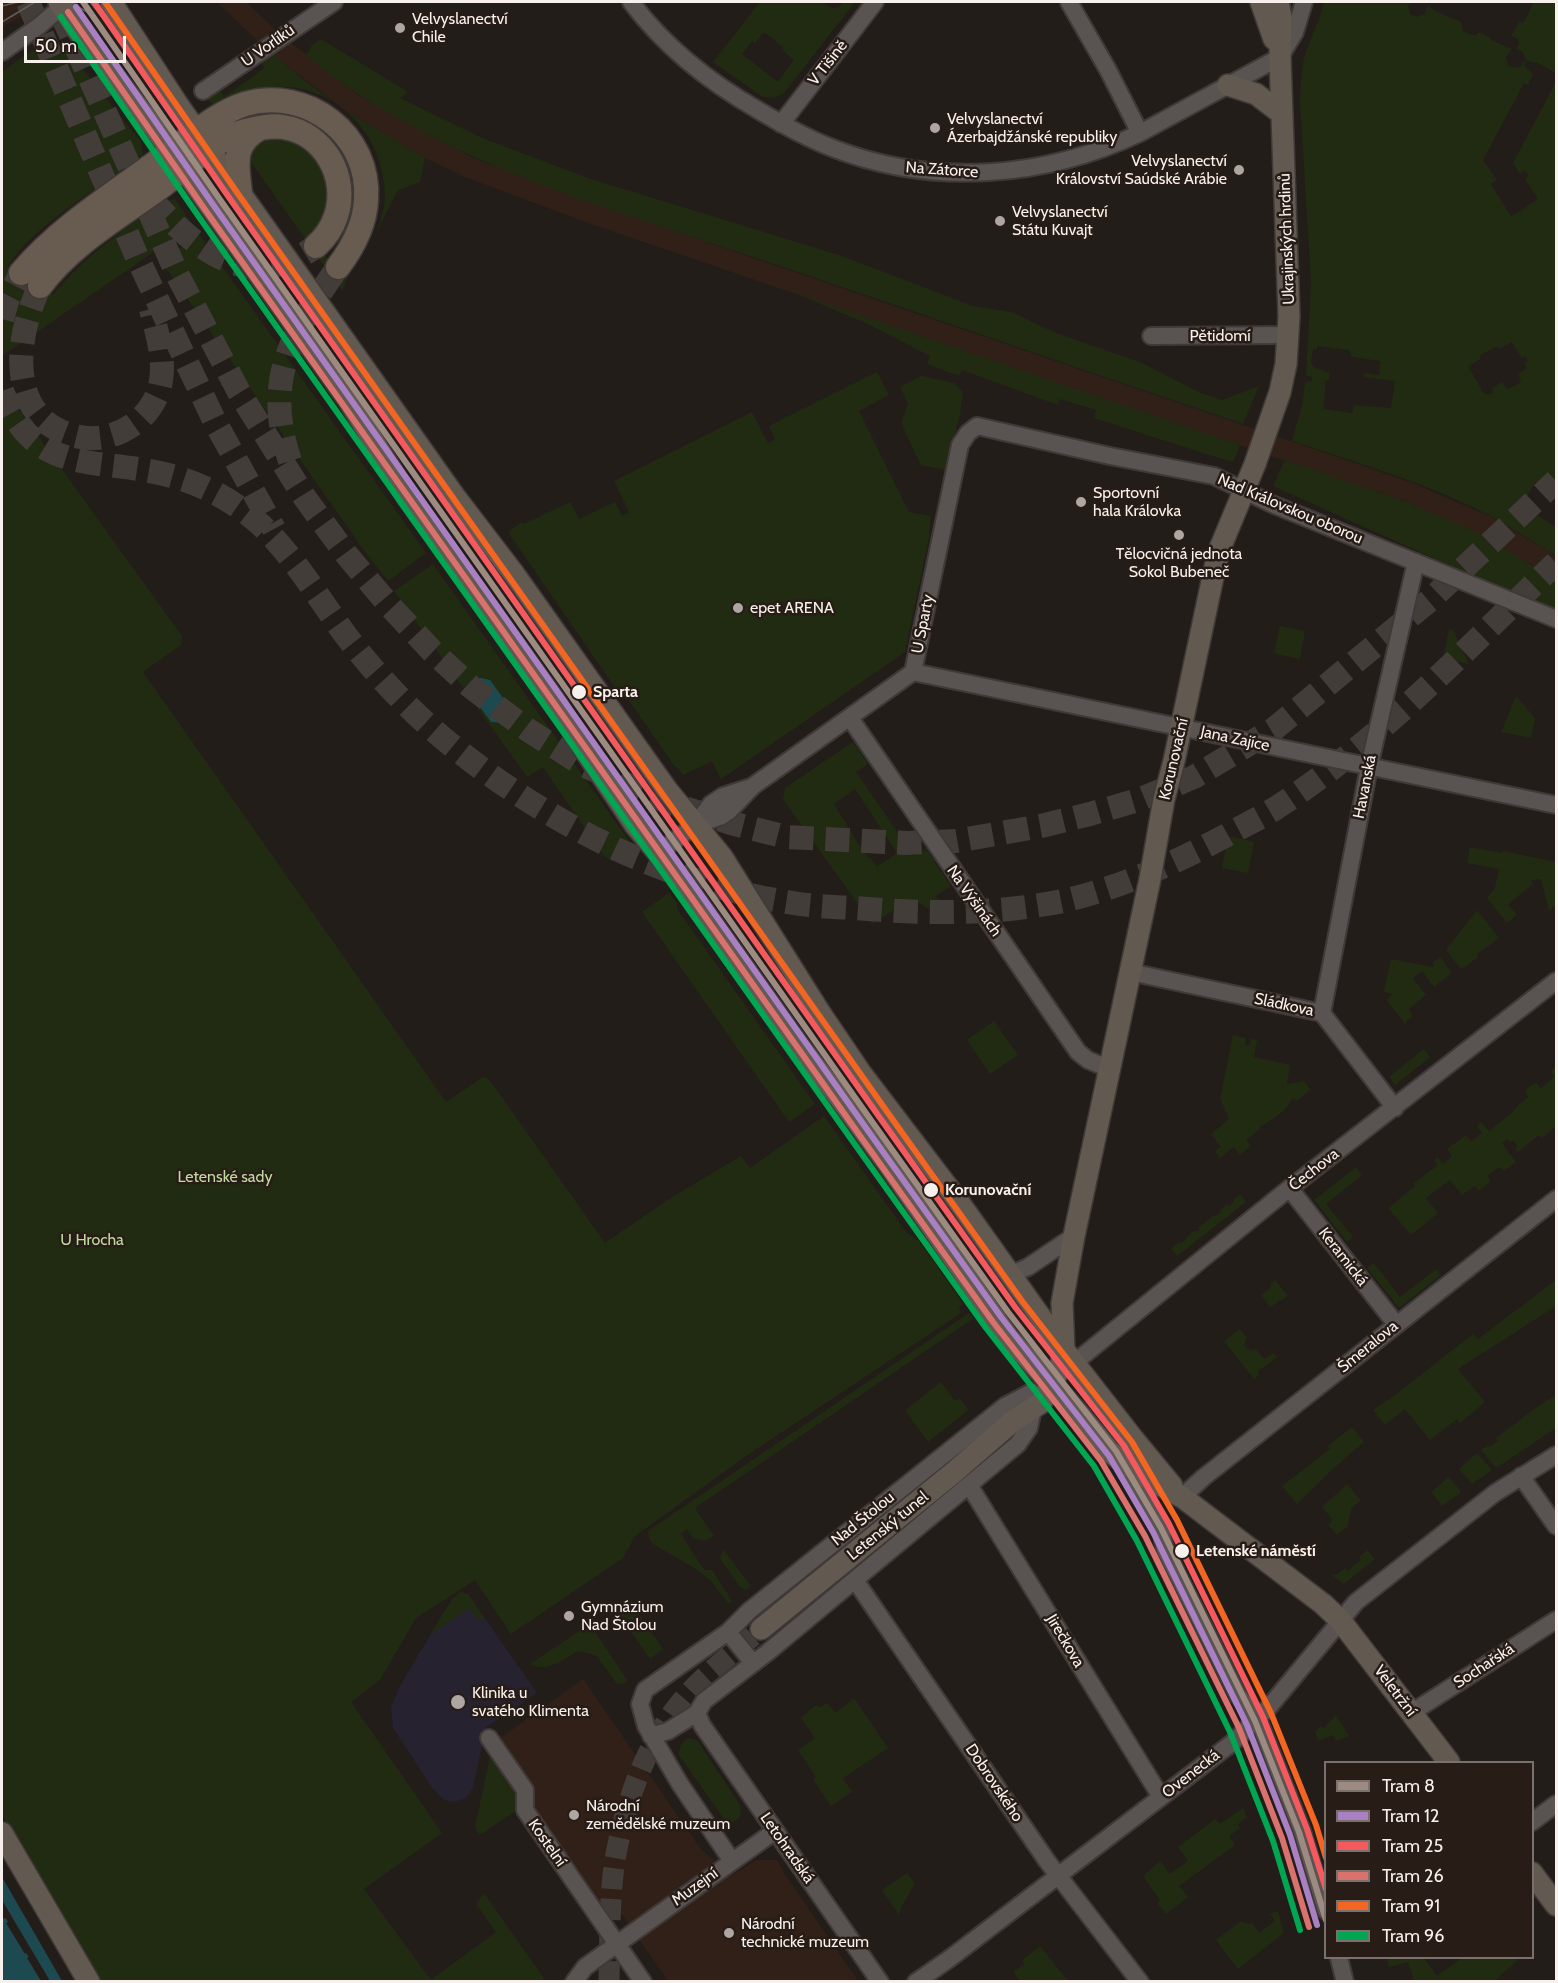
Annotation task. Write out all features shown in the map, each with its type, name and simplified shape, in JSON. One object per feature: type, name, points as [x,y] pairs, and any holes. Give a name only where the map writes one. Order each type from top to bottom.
[{"type":"highway","points":[[30,280],[71,252],[202,140],[229,111],[246,104],[266,100],[299,104],[320,113],[339,127],[353,145],[362,165],[366,200],[358,235],[338,267]]},
{"type":"highway","points":[[202,140],[260,128],[284,127],[303,133],[325,151],[335,168],[340,187],[339,207],[331,228],[316,246]]},
{"type":"highway","points":[[240,193],[238,151],[248,135],[260,128]]},
{"type":"main road","points":[[111,2],[202,140],[455,497],[514,574],[695,825],[722,857],[860,1072],[953,1194],[1069,1357],[1182,1497]]},
{"type":"main road","points":[[1261,2],[1280,57]]},
{"type":"main road","points":[[1278,2],[1281,17],[1280,57]]},
{"type":"main road","points":[[63,3],[348,399],[408,498],[554,700],[629,816],[684,884],[799,1046],[887,1162],[1008,1337],[1039,1395],[1124,1463],[1182,1497],[1323,1604],[1340,1620]]},
{"type":"main road","name":"Ukrajinských hrdinů","points":[[1255,464],[1284,379],[1289,335],[1280,57]]},
{"type":"main road","points":[[1228,85],[1256,94],[1282,114]]},
{"type":"main road","name":"Korunovační","points":[[1039,1395],[1069,1357],[1062,1302],[1150,879],[1164,798],[1218,553],[1255,464]]},
{"type":"main road","name":"Letenský tunel","points":[[761,1629],[953,1473],[1039,1395]]},
{"type":"main road","name":"Veletržní","points":[[1340,1620],[1448,1761]]},
{"type":"main road","points":[[2,1833],[89,1982]]},
{"type":"main road","points":[[2,1857],[75,1982]]},
{"type":"main road","points":[[1534,1874],[1557,1905]]},
{"type":"street","name":"U Vorlíků","points":[[203,91],[334,2]]},
{"type":"street","name":"Na Zátorce","points":[[631,2],[645,20],[693,66],[744,102],[781,124],[836,150],[906,169],[995,172],[1038,167],[1092,153],[1140,133],[1280,57]]},
{"type":"street","name":"V Tišině","points":[[781,124],[875,2]]},
{"type":"street","points":[[1069,2],[1108,69],[1140,133]]},
{"type":"street","points":[[1280,57],[1295,32],[1304,2]]},
{"type":"street","points":[[2,52],[63,3]]},
{"type":"street","name":"Pětidomí","points":[[1151,336],[1289,335]]},
{"type":"street","name":"U Sparty","points":[[658,853],[695,825],[711,804],[718,799],[753,786],[913,672],[960,445],[968,433],[977,426]]},
{"type":"street","name":"Nad Královskou oborou","points":[[977,426],[1110,456],[1214,476],[1243,491],[1557,619]]},
{"type":"street","name":"Havanská","points":[[1322,1013],[1369,767],[1416,562]]},
{"type":"street","name":"Jana Zajíce","points":[[913,672],[1557,805]]},
{"type":"street","name":"Na Výšinách","points":[[850,718],[1078,1052],[1088,1060],[1110,1069]]},
{"type":"street","name":"Sládkova","points":[[1130,972],[1322,1013],[1395,1108]]},
{"type":"street","name":"Čechova","points":[[1069,1357],[1128,1317],[1557,981]]},
{"type":"street","name":"Keramická","points":[[1290,1189],[1396,1324]]},
{"type":"street","name":"Šmeralova","points":[[1182,1497],[1396,1324],[1557,1199]]},
{"type":"street","points":[[1010,1275],[1028,1267],[1074,1236]]},
{"type":"street","points":[[732,1860],[680,1784],[651,1736],[668,1731],[697,1713],[704,1701],[855,1580],[1018,1444],[1029,1428],[1039,1395]]},
{"type":"street","name":"Nad Štolou","points":[[651,1736],[640,1709],[645,1690],[728,1632],[749,1611],[1005,1407],[1039,1395]]},
{"type":"street","name":"Ovenecká","points":[[916,1982],[1232,1743],[1258,1719],[1360,1599],[1495,1493],[1557,1455]]},
{"type":"street","points":[[1124,1463],[1161,1528],[1165,1550],[1238,1695],[1258,1719],[1302,1831],[1324,1904]]},
{"type":"street","points":[[1521,1476],[1557,1526]]},
{"type":"street","name":"Jirečkova","points":[[969,1485],[1161,1797]]},
{"type":"street","name":"Dobrovského","points":[[855,1580],[1057,1875],[1140,1982]]},
{"type":"street","name":"Sochařská","points":[[1411,1713],[1557,1620]]},
{"type":"street","points":[[728,1632],[753,1663]]},
{"type":"street","name":"Letohradská","points":[[697,1713],[702,1725],[880,1982]]},
{"type":"street","name":"Kostelní","points":[[489,1738],[525,1790],[525,1810],[643,1982]]},
{"type":"street","points":[[1534,1821],[1557,1804]]},
{"type":"street","name":"Muzejní","points":[[617,1944],[775,1831]]},
{"type":"street","points":[[574,1982],[617,1944]]},
{"type":"street","points":[[1339,1959],[1345,1982]]},
{"type":"shaded area","points":[[2,2],[41,2],[42,5],[2,27]]},
{"type":"shaded area","points":[[217,2],[246,2],[280,34],[357,94],[473,158],[598,205],[1413,483],[1493,518],[1556,556],[1556,580],[1484,536],[1406,502],[591,224],[465,177],[425,158],[346,111],[267,50]]},
{"type":"shaded area","name":"Klinika u svatého Klimenta","points":[[461,1592],[468,1594],[537,1693],[486,1727],[473,1788],[466,1798],[454,1802],[444,1800],[433,1789],[393,1727],[391,1707],[401,1684],[452,1599]]},
{"type":"shaded area","points":[[583,1679],[700,1848],[731,1876],[756,1860],[777,1860],[858,1981],[668,1981],[622,1914],[608,1923],[531,1810],[496,1741]]},
{"type":"green space","points":[[760,2],[821,2],[834,9],[843,2],[855,2],[784,93],[774,98],[763,97],[713,62]],"holes":[[[764,32],[783,47],[782,50],[794,60],[778,82],[742,54],[752,41],[755,43]]]},
{"type":"green space","points":[[1324,2],[1412,2],[1408,5],[1410,14],[1416,17],[1425,14],[1428,5],[1435,11],[1461,22],[1463,31],[1473,35],[1479,32],[1512,49],[1506,57],[1508,65],[1514,68],[1523,66],[1526,60],[1523,52],[1516,49],[1519,44],[1518,39],[1511,36],[1519,22],[1523,23],[1534,2],[1556,2],[1556,73],[1536,62],[1527,60],[1524,66],[1533,74],[1528,85],[1524,83],[1483,160],[1497,180],[1491,184],[1512,218],[1511,216],[1522,212],[1523,208],[1525,210],[1533,202],[1535,204],[1534,202],[1538,199],[1525,179],[1529,176],[1525,170],[1520,174],[1513,163],[1556,82],[1556,500],[1535,482],[1519,510],[1528,515],[1531,511],[1556,527],[1556,556],[1494,518],[1445,495],[1395,475],[1292,441],[1302,406],[1305,382],[1312,381],[1312,377],[1306,375],[1311,282],[1300,102],[1301,78],[1305,55]],"holes":[[[1512,342],[1521,358],[1525,356],[1528,361],[1524,363],[1527,368],[1518,374],[1521,381],[1507,389],[1502,382],[1493,387],[1492,394],[1484,394],[1468,366],[1481,359],[1479,356],[1497,346],[1499,349]],[[1317,346],[1349,350],[1352,357],[1380,361],[1379,375],[1364,373],[1363,377],[1395,381],[1391,408],[1354,405],[1352,413],[1323,409],[1326,380],[1329,380],[1330,373],[1314,367],[1311,362],[1313,349],[1317,349]]]},
{"type":"green space","points":[[321,39],[408,92],[400,98],[482,138],[591,179],[839,255],[973,306],[1011,312],[1056,333],[1140,362],[1201,393],[1222,400],[1259,386],[1243,424],[584,200],[467,154],[411,126],[357,93],[306,56],[312,45]]},
{"type":"green space","points":[[62,43],[141,142],[143,155],[139,156],[140,160],[51,221],[34,235],[8,266],[53,295],[91,256],[163,201],[175,199],[193,225],[2,356],[2,72],[31,51],[39,49],[50,51]]},
{"type":"green space","points":[[272,53],[346,111],[425,158],[420,182],[398,190],[377,231],[385,200],[380,163],[368,136],[350,114],[328,98],[302,89],[274,87],[245,93],[216,107],[206,97],[219,88],[224,97],[265,68],[259,60]]},
{"type":"green space","points":[[266,137],[298,143],[315,155],[319,161],[328,185],[328,204],[321,221],[308,237],[327,258],[349,274],[342,291],[251,162],[249,150]]},
{"type":"green space","points":[[196,199],[333,393],[431,547],[201,219],[196,211]]},
{"type":"green space","points":[[199,234],[426,553],[388,581],[360,545],[161,261]]},
{"type":"green space","points":[[790,291],[1240,445],[1233,462],[1094,418],[1096,410],[1060,399],[1058,405],[962,370],[959,376],[927,364],[930,356],[868,324]]},
{"type":"green space","name":"epet ARENA","points":[[877,372],[889,395],[859,411],[909,512],[931,516],[929,538],[905,652],[721,779],[712,761],[683,775],[675,767],[624,693],[620,695],[508,532],[522,522],[524,524],[570,502],[579,519],[615,502],[622,516],[629,512],[614,481],[752,412],[768,443],[775,439],[769,426]]},
{"type":"green space","points":[[921,376],[954,383],[963,392],[947,470],[921,465],[901,423],[908,403],[900,387]]},
{"type":"green space","name":"Letenské sady","points":[[2,386],[182,636],[181,645],[143,672],[446,1102],[483,1077],[489,1079],[605,1243],[669,1199],[741,1156],[750,1168],[824,1116],[906,1232],[919,1241],[963,1304],[959,1307],[961,1313],[749,1454],[635,1536],[623,1558],[511,1634],[475,1580],[416,1618],[380,1680],[351,1702],[442,1833],[364,1889],[431,1980],[496,1932],[476,1904],[484,1893],[543,1977],[543,1981],[98,1981],[2,1815]]},
{"type":"green space","points":[[1285,460],[1406,502],[1484,536],[1556,580],[1556,613],[1273,486]]},
{"type":"green space","points":[[433,564],[629,841],[629,848],[625,851],[629,856],[616,860],[604,856],[543,767],[527,777],[394,591]]},
{"type":"green space","points":[[1280,626],[1305,631],[1300,659],[1274,653]]},
{"type":"green space","points":[[1449,629],[1453,630],[1469,664],[1443,659]]},
{"type":"green space","points":[[1516,696],[1535,718],[1531,738],[1501,732]]},
{"type":"green space","points":[[853,742],[868,764],[856,772],[914,856],[926,849],[951,886],[936,896],[945,910],[939,914],[911,899],[872,924],[783,799],[785,788]],"holes":[[[855,789],[897,853],[877,867],[870,857],[868,858],[862,846],[860,847],[834,804]]]},
{"type":"green space","points":[[1228,836],[1254,842],[1248,873],[1222,868]]},
{"type":"green space","points":[[1470,847],[1556,862],[1556,905],[1549,911],[1541,879],[1531,880],[1533,884],[1508,904],[1517,915],[1507,923],[1487,898],[1495,888],[1499,869],[1467,863]]},
{"type":"green space","points":[[669,893],[677,903],[677,909],[815,1104],[789,1122],[642,912]]},
{"type":"green space","points":[[1477,910],[1499,938],[1477,954],[1478,957],[1464,968],[1460,968],[1446,950]]},
{"type":"green space","points":[[1440,957],[1452,973],[1434,987],[1422,971],[1413,978],[1426,995],[1409,1009],[1413,1016],[1406,1021],[1406,1025],[1386,1000],[1393,994],[1384,992],[1391,959],[1433,967],[1433,962]]},
{"type":"green space","points":[[994,1021],[1018,1055],[990,1074],[967,1040]]},
{"type":"green space","points":[[1233,1035],[1246,1038],[1245,1045],[1249,1046],[1251,1039],[1257,1040],[1254,1057],[1290,1065],[1287,1084],[1304,1081],[1310,1090],[1298,1100],[1292,1099],[1283,1111],[1260,1126],[1259,1130],[1246,1140],[1251,1146],[1240,1155],[1234,1147],[1220,1158],[1215,1151],[1221,1147],[1211,1134],[1229,1119],[1220,1099]]},
{"type":"green space","points":[[1424,1049],[1430,1057],[1395,1085],[1389,1077]]},
{"type":"green space","points":[[1556,1065],[1556,1126],[1542,1138],[1539,1135],[1518,1152],[1515,1149],[1518,1147],[1513,1140],[1510,1142],[1507,1139],[1502,1143],[1516,1162],[1504,1171],[1500,1167],[1487,1176],[1491,1181],[1479,1191],[1475,1186],[1462,1195],[1450,1180],[1426,1198],[1438,1213],[1411,1235],[1388,1208],[1415,1186],[1414,1183],[1438,1165],[1434,1160],[1438,1157],[1443,1164],[1452,1156],[1447,1149],[1466,1135],[1471,1141],[1482,1133],[1477,1126],[1481,1122],[1489,1131],[1513,1112],[1528,1097],[1525,1092],[1530,1086],[1536,1083],[1541,1088],[1554,1077],[1551,1072]]},
{"type":"green space","points":[[834,1116],[841,1118],[924,1231],[908,1220]]},
{"type":"green space","points":[[1356,1167],[1362,1175],[1326,1204],[1353,1237],[1347,1242],[1314,1200]]},
{"type":"green space","points":[[1240,1194],[1246,1202],[1177,1256],[1171,1248],[1179,1242],[1182,1243],[1192,1232],[1199,1230],[1199,1227],[1221,1212],[1220,1210],[1227,1204],[1229,1206],[1234,1202],[1233,1200]]},
{"type":"green space","points":[[1374,1263],[1400,1297],[1436,1269],[1441,1275],[1399,1308],[1367,1268]]},
{"type":"green space","points":[[1275,1280],[1288,1296],[1270,1307],[1261,1295],[1271,1287],[1270,1284]]},
{"type":"green space","points":[[1556,1280],[1556,1306],[1458,1369],[1485,1402],[1460,1423],[1457,1419],[1430,1440],[1405,1409],[1385,1425],[1373,1410],[1473,1334],[1478,1339]]},
{"type":"green space","points":[[969,1313],[974,1318],[695,1508],[714,1536],[705,1541],[693,1538],[687,1529],[681,1534],[704,1570],[712,1570],[732,1601],[729,1604],[710,1580],[696,1569],[653,1544],[649,1539],[648,1531]]},
{"type":"green space","points":[[1240,1329],[1247,1338],[1244,1345],[1248,1349],[1255,1348],[1264,1359],[1274,1353],[1277,1357],[1257,1372],[1259,1375],[1254,1379],[1224,1341]]},
{"type":"green space","points":[[941,1382],[955,1401],[960,1398],[968,1410],[928,1442],[905,1410]]},
{"type":"green space","points":[[1556,1395],[1556,1428],[1496,1468],[1481,1450],[1488,1445],[1490,1447],[1498,1441],[1496,1438]]},
{"type":"green space","points":[[1352,1427],[1364,1442],[1297,1504],[1282,1486],[1330,1449],[1328,1446]]},
{"type":"green space","points":[[1477,1453],[1492,1470],[1472,1484],[1459,1469]]},
{"type":"green space","points":[[1449,1477],[1460,1493],[1442,1506],[1431,1492]]},
{"type":"green space","points":[[1347,1484],[1361,1500],[1351,1509],[1348,1526],[1337,1535],[1328,1525],[1333,1520],[1322,1507]]},
{"type":"green space","points":[[723,1549],[751,1586],[746,1590],[740,1587],[720,1558]]},
{"type":"green space","points":[[1368,1550],[1375,1559],[1344,1584],[1332,1575],[1337,1575],[1345,1568],[1348,1571],[1361,1560],[1359,1557]]},
{"type":"green space","points":[[461,1592],[468,1594],[484,1617],[479,1621],[469,1608],[430,1635],[452,1599]]},
{"type":"green space","points":[[631,1603],[663,1649],[650,1659],[618,1613]]},
{"type":"green space","points":[[590,1624],[627,1680],[626,1683],[617,1684],[596,1655],[578,1651],[549,1666],[530,1664]]},
{"type":"green space","points":[[854,1698],[888,1748],[843,1778],[852,1792],[831,1806],[813,1779],[816,1777],[798,1750],[815,1738],[801,1718],[816,1705],[819,1708],[827,1703],[836,1713]]},
{"type":"green space","points":[[1336,1715],[1349,1736],[1336,1741],[1333,1735],[1318,1741],[1315,1733],[1320,1726],[1324,1728]]},
{"type":"green space","points":[[688,1738],[697,1740],[740,1805],[740,1817],[733,1822],[724,1819],[679,1755],[681,1745]]},
{"type":"green space","points":[[492,1747],[520,1789],[518,1809],[479,1834],[475,1827]]},
{"type":"green space","points":[[1243,1808],[1247,1817],[1238,1824],[1240,1828],[1229,1836],[1235,1845],[1179,1886],[1188,1897],[1166,1914],[1157,1903],[1160,1900],[1143,1876],[1160,1861],[1170,1874],[1188,1861],[1178,1847],[1215,1819],[1220,1824]]},
{"type":"green space","points":[[907,1873],[915,1884],[901,1907],[899,1915],[882,1890]]},
{"type":"green space","points":[[1278,1911],[1284,1933],[1238,1969],[1216,1940],[1241,1921],[1252,1923],[1259,1933],[1275,1921],[1270,1914]]},
{"type":"green space","points":[[1040,1946],[1068,1981],[1020,1981],[1013,1972],[1024,1964],[1022,1960]]},
{"type":"green space","points":[[1387,1959],[1425,1959],[1437,1976],[1461,1959],[1519,1959],[1493,1982],[1414,1981],[1408,1962],[1389,1967]]},
{"type":"water","points":[[481,678],[490,680],[510,708],[510,718],[504,723],[491,722],[469,692],[468,687],[472,681]]},
{"type":"water","points":[[2,1877],[62,1981],[2,1981]]},
{"type":"pier","points":[[2,1900],[50,1981],[41,1981],[27,1958],[29,1957],[6,1923],[8,1922],[6,1918],[4,1919],[2,1915]]},
{"type":"tunnel","points":[[28,2],[137,257],[215,422],[274,529]]},
{"type":"tunnel","points":[[61,13],[178,276],[239,392],[305,498],[346,554],[432,651],[471,687],[528,730],[585,766],[672,804],[731,823],[786,837],[906,843],[956,841],[1041,826],[1090,814],[1138,800],[1194,777],[1274,729],[1430,600],[1556,481]]},
{"type":"tunnel","points":[[151,199],[186,235],[206,249],[226,260],[247,266],[269,266],[292,260],[316,246]]},
{"type":"tunnel","points":[[290,461],[282,431],[279,405],[281,380],[296,335],[338,267]]},
{"type":"tunnel","points":[[2,319],[8,298],[21,273]]},
{"type":"tunnel","points":[[40,286],[25,328],[22,373],[27,394],[36,412],[52,427],[75,436],[97,438],[118,433],[136,422],[153,403],[160,386],[162,367],[151,309]]},
{"type":"tunnel","points":[[2,391],[15,418],[31,437],[49,450],[68,458],[90,463],[138,469],[191,482],[229,501],[252,517],[274,538],[347,637],[396,694],[450,744],[527,800],[611,846],[655,865],[746,894],[802,904],[916,912],[990,911],[1084,896],[1167,865],[1258,819],[1351,753],[1422,692],[1556,563]]},
{"type":"tunnel","points":[[609,1982],[611,1901],[616,1854],[625,1815],[646,1758],[665,1723],[686,1696],[761,1629]]},
{"type":"tram line","points":[[2,6],[18,2]]},
{"type":"tram line","points":[[2,22],[35,2]]},
{"type":"tram line","points":[[70,2],[87,12],[101,28]]},
{"type":"tram line","name":"8","points":[[83,2],[221,201],[873,1123],[1008,1312],[1116,1451],[1161,1528],[1255,1721],[1299,1832],[1324,1913]]},
{"type":"tram line","points":[[90,2],[101,16]]},
{"type":"tram line","name":"25","points":[[94,2],[228,196],[880,1118],[1015,1307],[1124,1446],[1169,1524],[1263,1717],[1307,1829],[1324,1883]]},
{"type":"tram line","name":"91","points":[[105,2],[236,191],[1022,1301],[1132,1442],[1177,1520],[1271,1713],[1316,1825],[1324,1851]]},
{"type":"tram line","name":"12","points":[[76,7],[214,206],[866,1128],[1001,1317],[1109,1456],[1153,1532],[1247,1725],[1290,1835],[1317,1925]]},
{"type":"tram line","name":"26","points":[[68,12],[206,211],[858,1133],[993,1322],[1101,1461],[1145,1536],[1239,1728],[1282,1838],[1309,1927]]},
{"type":"tram line","name":"96","points":[[61,17],[199,217],[851,1139],[986,1328],[1094,1466],[1137,1541],[1230,1732],[1273,1841],[1300,1930]]},
{"type":"place","name":"Velvyslanectví Chile","points":[[400,28]]},
{"type":"place","name":"Velvyslanectví Ázerbajdžánské republiky","points":[[935,128]]},
{"type":"place","name":"Velvyslanectví Království Saúdské Arábie","points":[[1239,170]]},
{"type":"place","name":"Velvyslanectví Státu Kuvajt","points":[[1000,221]]},
{"type":"place","name":"Sportovní hala Královka","points":[[1081,502]]},
{"type":"place","name":"Tělocvičná jednota Sokol Bubeneč","points":[[1179,535]]},
{"type":"place","name":"epet ARENA","points":[[738,608]]},
{"type":"place","name":"Sparta","points":[[579,692]]},
{"type":"place","name":"Korunovační","points":[[931,1190]]},
{"type":"place","name":"Letenské náměstí","points":[[1182,1551]]},
{"type":"place","name":"Gymnázium Nad Štolou","points":[[569,1616]]},
{"type":"place","name":"Klinika u svatého Klimenta","points":[[458,1702]]},
{"type":"place","name":"Národní zemědělské muzeum","points":[[574,1815]]},
{"type":"place","name":"Národní technické muzeum","points":[[729,1933]]},
{"type":"park label","name":"U Hrocha","points":[[92,1240]]}]
